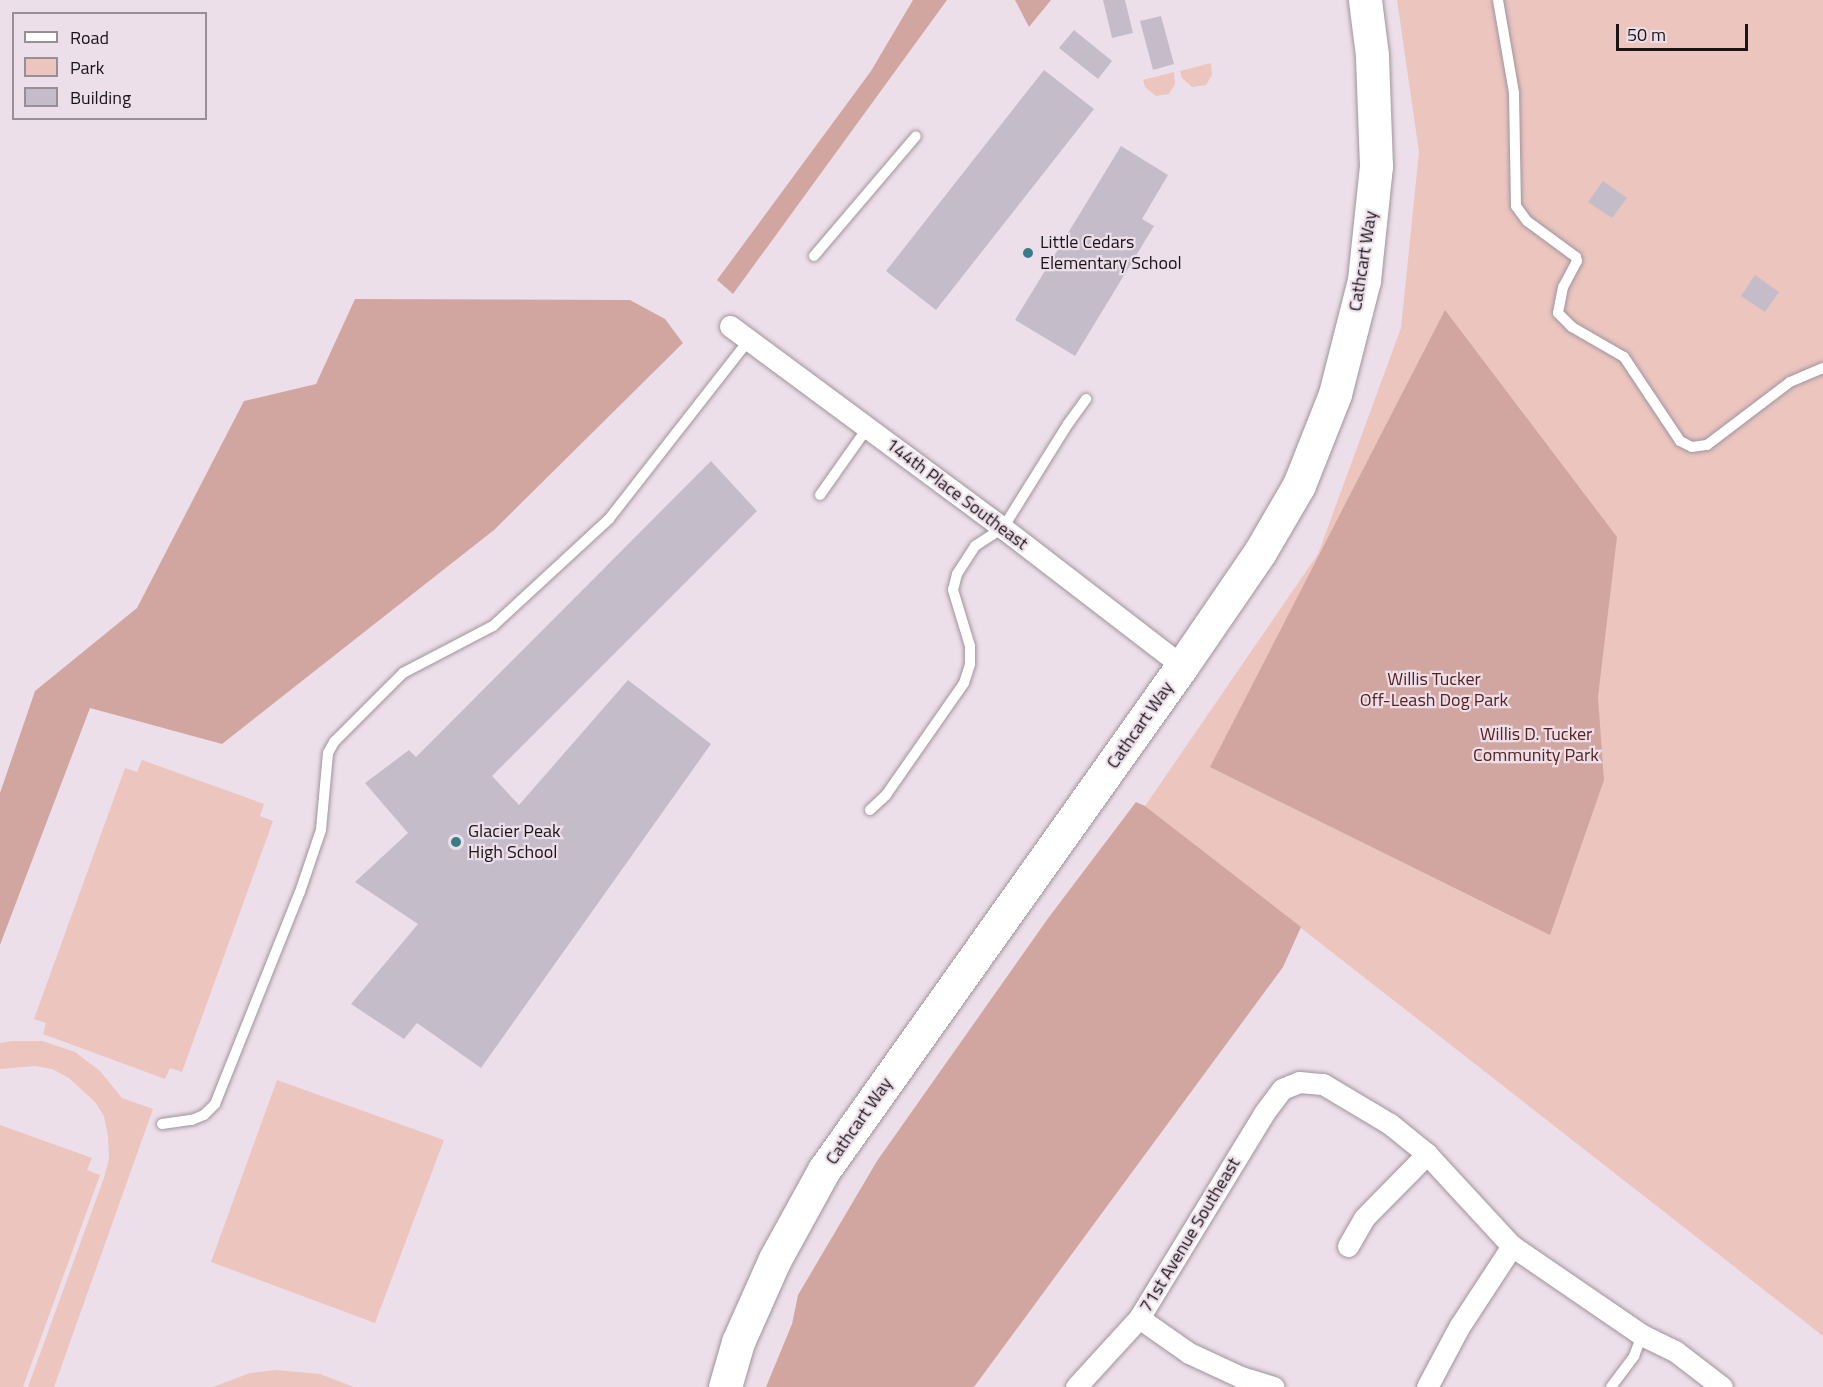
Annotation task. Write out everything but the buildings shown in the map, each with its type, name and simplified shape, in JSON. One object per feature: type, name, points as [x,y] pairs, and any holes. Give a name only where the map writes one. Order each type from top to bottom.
[{"type":"main road","name":"Cathcart Way","points":[[725,1387],[738,1341],[775,1259],[824,1170],[1182,666],[1260,552],[1293,495],[1335,394],[1364,280],[1376,166],[1372,55],[1365,0]]},
{"type":"street","name":"144th Place Southeast","points":[[730,326],[1003,528],[1182,666]]},
{"type":"street","name":"71st Avenue Southeast","points":[[1076,1387],[1139,1318],[1264,1113],[1282,1089],[1299,1082],[1323,1084],[1355,1101],[1390,1124],[1427,1154]]},
{"type":"street","points":[[1348,1246],[1364,1218],[1427,1154],[1512,1246],[1642,1335],[1675,1351],[1722,1387]]},
{"type":"street","points":[[1427,1387],[1459,1327],[1512,1246]]},
{"type":"street","points":[[1139,1318],[1189,1353],[1241,1377],[1271,1387]]},
{"type":"lane","points":[[1498,0],[1514,93],[1516,206],[1527,220],[1576,257],[1577,261],[1563,287],[1558,313],[1572,327],[1624,357],[1680,441],[1692,447],[1707,445],[1790,382],[1823,368]]},
{"type":"lane","points":[[814,256],[916,136]]},
{"type":"lane","points":[[162,1124],[192,1120],[204,1115],[215,1104],[300,892],[321,830],[328,753],[334,742],[403,673],[493,626],[609,519],[749,340]]},
{"type":"lane","points":[[870,810],[886,795],[964,683],[970,664],[970,646],[953,590],[957,574],[975,546],[1003,528],[1086,399]]},
{"type":"lane","points":[[820,495],[868,427]]},
{"type":"lane","points":[[1611,1387],[1634,1356],[1642,1335]]},
{"type":"green space","points":[[913,0],[947,0],[733,294],[717,280],[871,71]]},
{"type":"green space","points":[[1015,0],[1051,0],[1029,27]]},
{"type":"green space","name":"Willis D. Tucker Community Park","points":[[1397,0],[1823,0],[1823,1336],[1145,806],[1318,554],[1401,328],[1419,152]]},
{"type":"green space","points":[[1211,63],[1212,75],[1206,85],[1192,87],[1182,78],[1180,71]]},
{"type":"green space","points":[[1174,72],[1175,84],[1169,94],[1156,96],[1145,87],[1143,80]]},
{"type":"green space","points":[[355,299],[630,300],[665,319],[683,343],[494,530],[222,744],[90,708],[0,945],[0,793],[35,691],[137,608],[244,401],[316,384]]},
{"type":"green space","name":"Willis Tucker Off-Leash Dog Park","points":[[1445,310],[1617,537],[1598,697],[1604,780],[1550,935],[1210,767]]},
{"type":"green space","points":[[142,760],[264,804],[260,816],[273,821],[182,1072],[170,1068],[165,1079],[43,1034],[46,1023],[34,1019],[125,768],[137,772]]},
{"type":"green space","points":[[1136,802],[1145,806],[1301,927],[1283,967],[974,1387],[766,1387],[792,1324],[798,1295],[877,1161],[1049,917]]},
{"type":"green space","points":[[42,1041],[75,1052],[100,1071],[122,1098],[153,1109],[54,1387],[28,1387],[104,1178],[109,1159],[108,1136],[104,1116],[95,1102],[69,1078],[52,1069],[35,1066],[0,1069],[0,1043]]},
{"type":"green space","points":[[277,1080],[444,1140],[375,1323],[211,1262]]},
{"type":"green space","points":[[0,1125],[92,1158],[87,1170],[100,1175],[23,1387],[0,1387]]},
{"type":"green space","points":[[276,1370],[320,1374],[354,1387],[213,1387],[250,1373]]},
{"type":"place","name":"Little Cedars Elementary School","points":[[1028,253]]},
{"type":"place","name":"Glacier Peak High School","points":[[456,842]]}]
